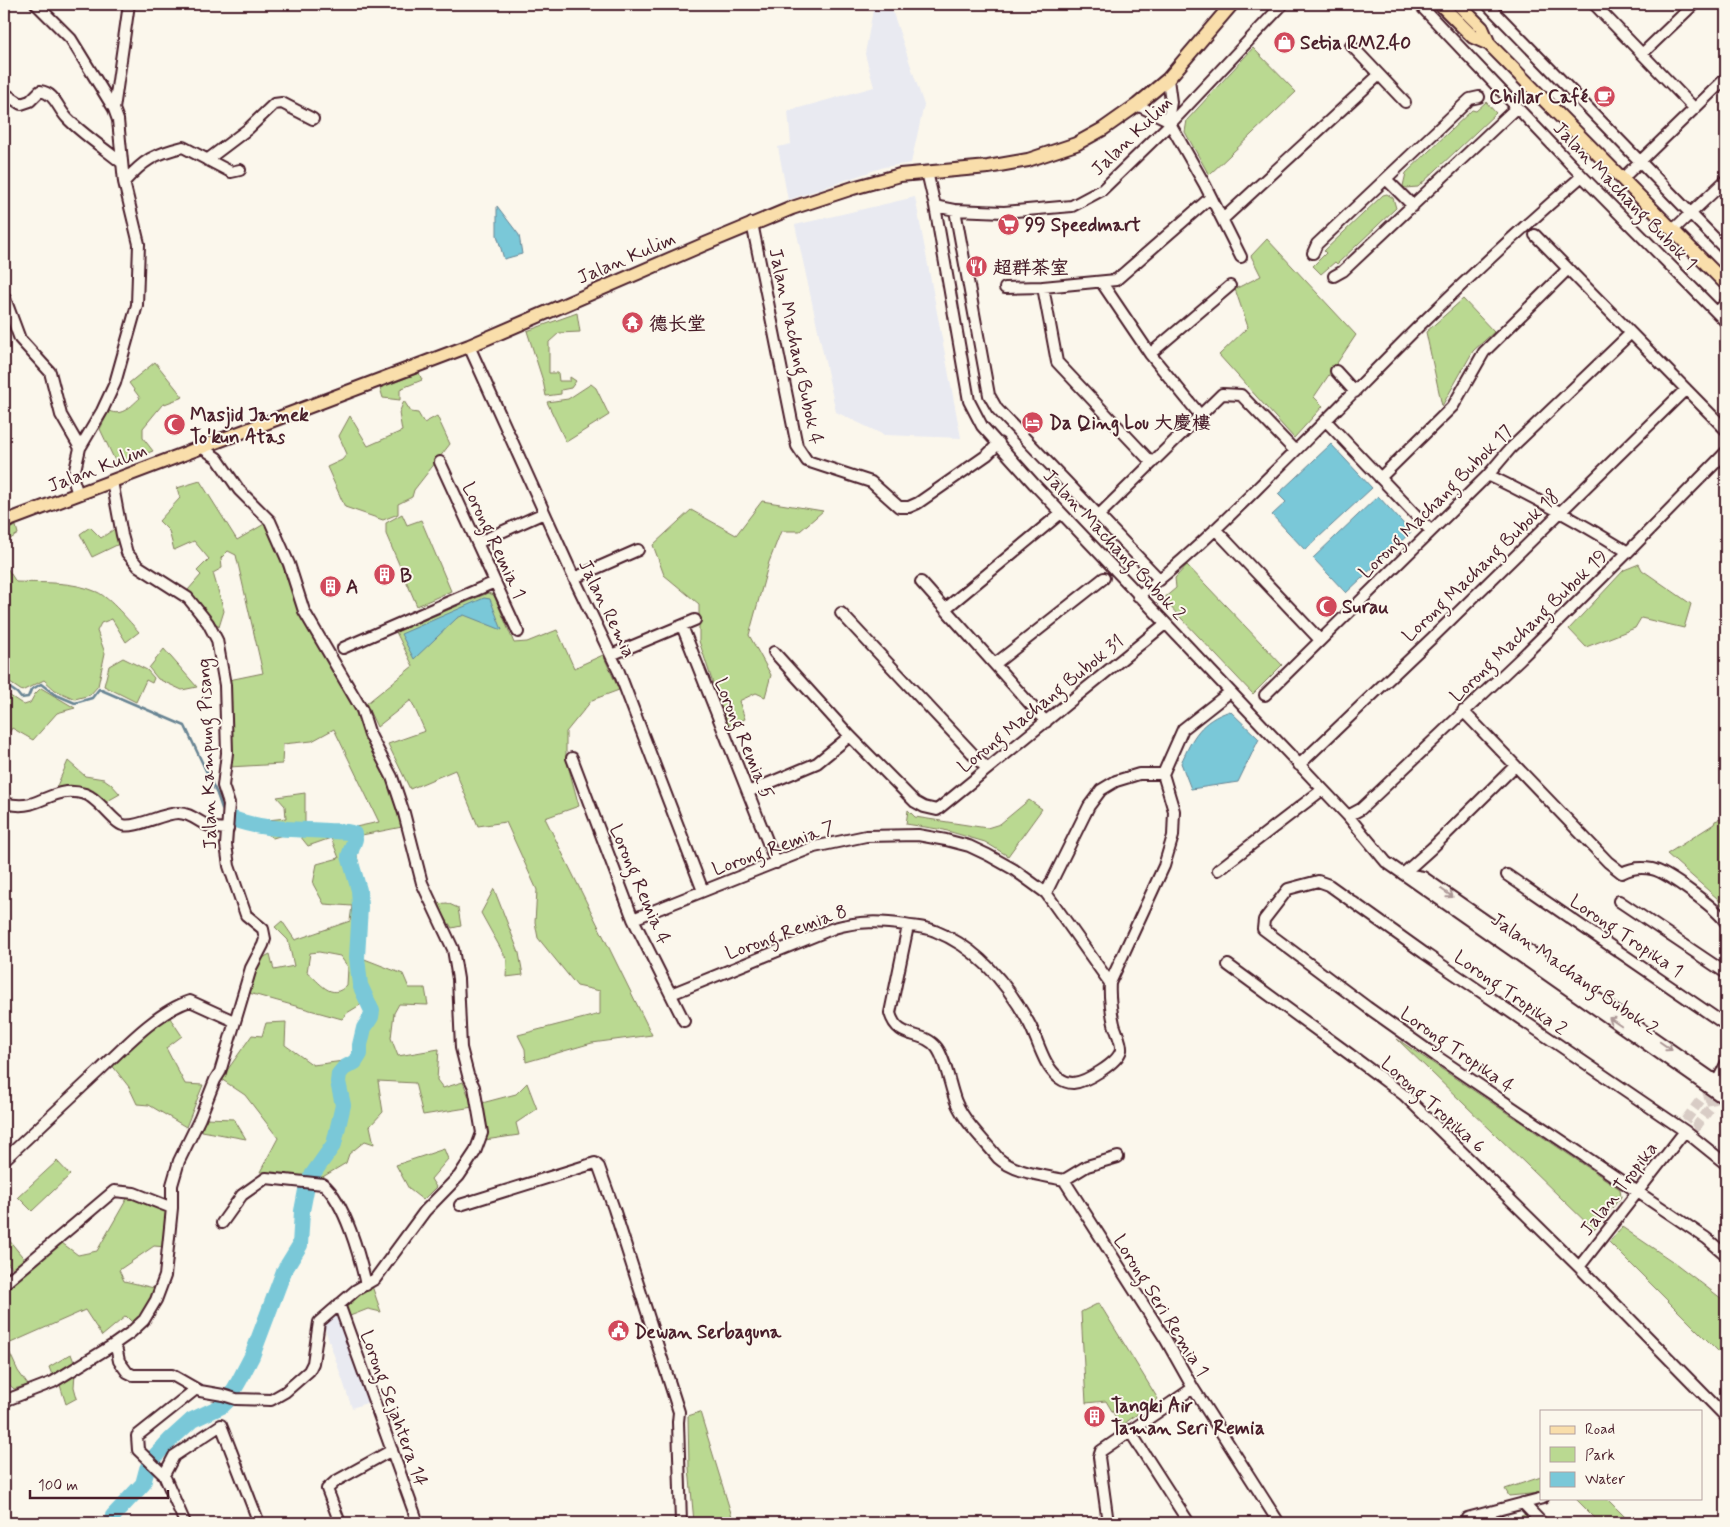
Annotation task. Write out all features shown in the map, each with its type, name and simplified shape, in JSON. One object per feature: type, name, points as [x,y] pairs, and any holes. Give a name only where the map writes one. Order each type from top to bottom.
[{"type":"main road","name":"Jalan Kulim","points":[[4,522],[469,346],[752,223],[801,205],[880,179],[900,175],[988,167],[1028,160],[1076,144],[1103,129],[1137,105],[1168,79],[1232,4]]},
{"type":"main road","points":[[1440,4],[1489,44],[1726,284]]},
{"type":"main road","points":[[1458,4],[1477,33]]},
{"type":"street","points":[[36,4],[71,39],[114,109],[118,120],[124,182],[139,244],[137,305],[114,383],[102,411],[80,448],[73,479],[78,494]]},
{"type":"street","points":[[114,109],[129,4]]},
{"type":"street","name":"Jalan Kulim","points":[[935,206],[956,210],[1004,212],[1072,206],[1102,190],[1283,4]]},
{"type":"street","name":"Jalan Machang Bubok 1","points":[[1419,4],[1582,176],[1726,322]]},
{"type":"street","name":"Jalan Machang Bubok 1","points":[[1487,4],[1726,250]]},
{"type":"street","points":[[1594,4],[1694,108]]},
{"type":"street","points":[[1642,54],[1694,4]]},
{"type":"street","points":[[1461,49],[1477,33]]},
{"type":"street","points":[[1351,45],[1405,102]]},
{"type":"street","points":[[1223,219],[1379,75]]},
{"type":"street","points":[[1623,178],[1726,78]]},
{"type":"street","points":[[1168,79],[1171,102],[1169,122]]},
{"type":"street","points":[[4,93],[21,104],[30,101],[40,91],[47,92],[66,118],[122,163]]},
{"type":"street","points":[[1313,253],[1317,244],[1470,98],[1479,96]]},
{"type":"street","points":[[207,160],[248,129],[274,104],[282,103],[313,119]]},
{"type":"street","points":[[1137,105],[1169,122],[1212,197],[1241,257]]},
{"type":"street","points":[[1334,276],[1344,271],[1517,107]]},
{"type":"street","points":[[124,182],[137,167],[151,157],[182,146],[231,172],[240,170]]},
{"type":"street","name":"Jalan Machang Bubok 2","points":[[928,172],[969,401],[982,426],[1138,596],[1348,816],[1386,862],[1403,874],[1423,877],[1717,1089],[1726,1100]]},
{"type":"street","points":[[1138,596],[1160,580],[1215,529],[1418,328],[1518,232],[1582,176]]},
{"type":"street","points":[[1386,178],[1412,206]]},
{"type":"street","points":[[1673,230],[1726,180]]},
{"type":"street","points":[[1005,288],[1102,283],[1116,280],[1212,197]]},
{"type":"street","name":"Jalan Machang Bubok 2","points":[[956,210],[989,395],[997,409],[1160,580]]},
{"type":"street","name":"Jalan Machang Bubok 4","points":[[752,223],[797,446],[807,462],[871,482],[899,507],[909,508],[987,455],[999,443]]},
{"type":"street","points":[[1535,235],[1726,430]]},
{"type":"street","points":[[1380,478],[1453,406],[1484,352],[1568,269]]},
{"type":"street","points":[[1102,283],[1150,354],[1200,416]]},
{"type":"street","points":[[1150,354],[1230,286]]},
{"type":"street","points":[[1043,287],[1057,362],[1152,463]]},
{"type":"street","points":[[4,296],[20,339],[50,372],[60,415],[80,448]]},
{"type":"street","points":[[1717,312],[1726,304]]},
{"type":"street","name":"Lorong Machang Bubok 17","points":[[1265,695],[1488,475],[1510,449],[1631,333]]},
{"type":"street","name":"Jalan Remia","points":[[469,346],[544,513],[622,678],[703,891]]},
{"type":"street","points":[[1336,371],[1355,392]]},
{"type":"street","name":"Lorong Machang Bubok 18","points":[[1299,765],[1432,638],[1686,389]]},
{"type":"street","points":[[1099,515],[1222,394],[1241,395],[1295,451]]},
{"type":"street","points":[[1326,421],[1431,531]]},
{"type":"street","points":[[217,458],[222,440]]},
{"type":"street","points":[[113,1345],[119,1361],[127,1372],[132,1375],[172,1375],[196,1390],[236,1399],[271,1400],[304,1377],[313,1363],[319,1322],[356,1290],[375,1279],[433,1201],[459,1176],[475,1152],[482,1133],[474,1087],[468,1074],[461,1048],[458,979],[453,948],[422,883],[404,813],[392,777],[370,735],[362,710],[304,611],[289,564],[270,521],[238,490],[217,458],[202,447]]},
{"type":"street","name":"Lorong Machang Bubok 19","points":[[1348,816],[1361,808],[1521,658],[1726,452]]},
{"type":"street","name":"Lorong Remia 1","points":[[440,462],[518,632]]},
{"type":"street","points":[[1488,475],[1524,492],[1628,552]]},
{"type":"street","name":"Jalan Kampung Pisang","points":[[4,1401],[52,1382],[113,1345],[144,1320],[162,1286],[168,1254],[172,1185],[179,1161],[220,1072],[251,968],[265,939],[263,929],[246,915],[229,866],[226,845],[229,804],[222,786],[227,754],[225,684],[218,640],[208,623],[188,598],[138,566],[127,553],[112,482]]},
{"type":"street","points":[[477,543],[544,513]]},
{"type":"street","points":[[945,609],[1061,513]]},
{"type":"street","points":[[1215,529],[1320,640]]},
{"type":"street","points":[[574,578],[638,550]]},
{"type":"street","points":[[995,664],[1104,578]]},
{"type":"street","points":[[343,648],[495,582]]},
{"type":"street","points":[[921,582],[1046,722]]},
{"type":"street","points":[[841,613],[987,770]]},
{"type":"street","points":[[611,655],[696,620]]},
{"type":"street","name":"Lorong Machang Bubok 31","points":[[850,736],[915,802],[924,807],[937,810],[1165,624]]},
{"type":"street","name":"Lorong Remia 5","points":[[682,626],[776,862]]},
{"type":"street","points":[[748,792],[817,763],[850,736],[774,652]]},
{"type":"street","points":[[1110,983],[1164,866],[1173,836],[1174,811],[1163,774],[1183,729],[1230,692]]},
{"type":"street","points":[[1463,711],[1608,862],[1622,873],[1631,868],[1652,869],[1668,875],[1719,914],[1726,923]]},
{"type":"street","name":"Lorong Remia 4","points":[[572,758],[633,919],[684,1021]]},
{"type":"street","points":[[1403,874],[1515,766]]},
{"type":"street","points":[[1046,893],[1089,806],[1101,790],[1116,781],[1139,774],[1163,774]]},
{"type":"street","points":[[1218,870],[1322,790]]},
{"type":"street","points":[[4,803],[29,804],[60,792],[86,794],[106,809],[119,824],[124,826],[178,813],[188,814],[209,827],[228,829]]},
{"type":"street","name":"Lorong Remia 7","points":[[633,919],[814,847],[866,836],[918,835],[969,846],[1013,869],[1046,893],[1110,983]]},
{"type":"street","name":"Lorong Tropika 1","points":[[1507,875],[1726,1024]]},
{"type":"street","name":"Lorong Tropika 2","points":[[1264,929],[1264,920],[1288,889],[1318,881],[1329,885],[1465,981],[1685,1131],[1726,1164]]},
{"type":"street","points":[[1620,901],[1726,973]]},
{"type":"street","name":"Lorong Remia 8","points":[[671,994],[834,928],[851,924],[884,922],[933,930],[970,950],[1005,986],[1030,1025],[1052,1072],[1061,1080],[1070,1084],[1081,1082],[1093,1075],[1114,1061],[1120,1052],[1121,1045],[1110,1003],[1110,983]]},
{"type":"street","points":[[908,926],[890,1013],[893,1022],[898,1029],[932,1042],[938,1050],[956,1102],[962,1113],[1004,1164],[1064,1180],[1087,1166],[1118,1157]]},
{"type":"street","name":"Lorong Tropika 4","points":[[1264,929],[1436,1056],[1637,1190],[1706,1238],[1726,1255]]},
{"type":"street","name":"Lorong Tropika 6","points":[[1228,965],[1404,1095],[1579,1267],[1726,1417]]},
{"type":"street","points":[[4,1160],[132,1041],[179,1004],[190,1001],[234,1021]]},
{"type":"street","points":[[1717,1089],[1726,1064]]},
{"type":"street","name":"Jalan Tropika","points":[[1579,1267],[1637,1190],[1685,1131]]},
{"type":"street","points":[[460,1205],[595,1163],[599,1167],[679,1412],[681,1523]]},
{"type":"street","points":[[222,1223],[242,1195],[266,1178],[323,1184],[329,1189],[350,1229],[366,1284]]},
{"type":"street","name":"Lorong Seri Remia 1","points":[[1064,1180],[1279,1523]]},
{"type":"street","points":[[4,1284],[114,1191],[134,1193],[172,1208]]},
{"type":"street","name":"Lorong Sejahtera 14","points":[[339,1304],[418,1523]]},
{"type":"street","points":[[1108,1523],[1099,1457],[1101,1451],[1129,1430],[1193,1388]]},
{"type":"street","points":[[185,1523],[164,1475],[138,1450],[137,1436],[196,1390]]},
{"type":"street","points":[[164,1475],[174,1456],[222,1425],[259,1523]]},
{"type":"street","points":[[1129,1430],[1189,1523]]},
{"type":"street","points":[[340,1523],[327,1489],[336,1480],[392,1450]]},
{"type":"street","points":[[1467,1518],[1540,1499]]},
{"type":"street","points":[[1523,1503],[1542,1523]]},
{"type":"shaded area","points":[[874,4],[890,4],[924,105],[911,163],[884,167],[788,200],[778,147],[791,144],[788,111],[874,87],[865,54]]},
{"type":"shaded area","points":[[915,197],[961,438],[884,435],[836,412],[795,225]]},
{"type":"shaded area","points":[[336,1313],[369,1402],[352,1408],[323,1323]]},
{"type":"green space","points":[[1253,48],[1296,92],[1209,175],[1185,132],[1187,120]]},
{"type":"green space","points":[[1486,102],[1496,113],[1418,187],[1405,188],[1403,186],[1406,173],[1472,110],[1476,111]]},
{"type":"green space","points":[[1387,194],[1393,198],[1396,208],[1337,264],[1335,262],[1321,274],[1313,266],[1326,253],[1324,251],[1383,195]]},
{"type":"green space","points":[[1267,239],[1356,335],[1314,397],[1323,406],[1294,438],[1219,355],[1248,327],[1235,289],[1261,276],[1251,256]]},
{"type":"green space","points":[[1463,299],[1494,332],[1473,351],[1442,406],[1426,332]]},
{"type":"green space","points":[[577,313],[580,332],[559,333],[549,342],[549,373],[558,373],[559,381],[570,381],[570,377],[576,381],[571,388],[561,390],[561,394],[546,396],[527,331]]},
{"type":"green space","points":[[155,362],[183,397],[162,405],[143,428],[143,438],[153,451],[117,465],[100,429],[109,411],[122,412],[140,398],[129,383]]},
{"type":"green space","points":[[419,373],[422,380],[400,389],[400,400],[383,398],[380,388]]},
{"type":"green space","points":[[591,384],[596,388],[609,415],[566,442],[547,402],[568,399]]},
{"type":"green space","points":[[404,401],[411,412],[418,413],[424,423],[437,416],[450,444],[414,490],[412,497],[398,504],[398,514],[383,520],[345,507],[327,467],[342,460],[347,454],[339,436],[350,416],[368,446],[402,431],[399,413]]},
{"type":"green space","points":[[200,481],[237,540],[266,523],[299,611],[357,710],[365,736],[387,779],[402,827],[362,835],[357,856],[366,900],[362,958],[403,974],[409,988],[425,988],[428,1005],[399,1004],[394,1013],[391,1038],[398,1056],[439,1049],[437,1080],[443,1088],[463,1082],[473,1107],[423,1115],[415,1083],[378,1081],[383,1112],[370,1126],[374,1144],[365,1141],[349,1154],[346,1163],[321,1178],[260,1172],[278,1138],[245,1095],[221,1079],[252,1035],[262,1036],[266,1023],[286,1022],[285,1045],[313,1065],[351,1060],[356,1053],[361,1027],[367,1018],[368,1010],[365,1002],[347,1013],[342,1019],[249,993],[256,965],[264,957],[270,954],[274,970],[294,966],[288,940],[275,927],[282,921],[295,940],[350,921],[352,906],[324,904],[313,884],[317,864],[339,858],[331,838],[308,846],[296,831],[273,838],[258,831],[249,822],[286,818],[285,806],[277,797],[305,793],[305,825],[351,828],[379,822],[334,729],[312,741],[283,744],[282,764],[229,767],[229,680],[263,673],[236,555],[228,551],[221,558],[222,568],[213,573],[224,611],[219,627],[188,590],[201,575],[197,571],[209,559],[194,541],[174,550],[169,531],[159,521],[180,498],[177,488]],"holes":[[[319,952],[340,956],[348,967],[347,985],[341,990],[336,992],[326,989],[307,972],[310,953]]]},
{"type":"green space","points":[[762,501],[823,511],[800,531],[781,531],[769,562],[749,635],[771,675],[765,697],[756,693],[739,701],[745,719],[727,726],[699,641],[699,604],[664,575],[653,545],[691,510],[736,535]]},
{"type":"green space","points":[[402,514],[407,525],[421,520],[451,591],[417,606],[386,534],[386,523]]},
{"type":"green space","points":[[16,526],[18,534],[4,543],[4,531]]},
{"type":"green space","points":[[90,527],[101,538],[116,528],[119,544],[92,557],[80,534]]},
{"type":"green space","points":[[4,563],[16,582],[68,584],[97,592],[113,604],[139,632],[126,642],[112,619],[101,623],[97,631],[105,653],[98,686],[90,695],[75,699],[55,690],[44,680],[22,691],[4,679]]},
{"type":"green space","points":[[1639,564],[1642,570],[1691,604],[1684,628],[1641,618],[1635,628],[1586,647],[1569,629],[1624,570]]},
{"type":"green space","points":[[1187,565],[1282,665],[1253,694],[1163,599],[1176,588],[1175,578]]},
{"type":"green space","points":[[488,593],[494,595],[514,643],[527,642],[557,630],[574,668],[603,655],[619,690],[592,700],[566,732],[566,758],[579,806],[545,818],[652,1035],[592,1043],[526,1062],[525,1049],[518,1035],[600,1014],[600,991],[577,986],[538,938],[535,922],[537,890],[506,822],[478,826],[455,770],[410,789],[388,744],[425,731],[411,700],[377,727],[366,704],[413,666],[396,632]]},
{"type":"green space","points":[[164,649],[197,687],[182,690],[158,679],[149,668]]},
{"type":"green space","points":[[123,658],[147,670],[154,678],[152,683],[146,680],[136,702],[104,686],[109,666]]},
{"type":"green space","points":[[41,688],[75,708],[57,713],[33,740],[12,728],[4,742],[4,692],[24,705],[30,703]]},
{"type":"green space","points":[[68,761],[85,776],[104,779],[120,794],[104,803],[91,791],[56,788]]},
{"type":"green space","points":[[1029,800],[1042,809],[1008,856],[985,842],[944,830],[906,824],[908,810],[915,817],[987,828],[1000,824]]},
{"type":"green space","points":[[1726,817],[1726,911],[1718,899],[1667,854],[1714,824],[1715,821]]},
{"type":"green space","points":[[494,889],[519,953],[523,975],[506,977],[507,960],[481,913]]},
{"type":"green space","points":[[447,903],[458,908],[461,926],[452,928],[436,904]]},
{"type":"green space","points":[[168,1015],[182,1036],[166,1048],[185,1084],[203,1085],[186,1127],[149,1105],[137,1104],[129,1087],[111,1064]]},
{"type":"green space","points":[[1397,1039],[1620,1189],[1621,1197],[1594,1230]]},
{"type":"green space","points":[[527,1083],[537,1109],[516,1123],[519,1135],[485,1140],[482,1103],[516,1094]]},
{"type":"green space","points":[[205,1118],[234,1119],[246,1139],[202,1131]]},
{"type":"green space","points":[[444,1149],[448,1159],[431,1179],[436,1187],[423,1200],[409,1189],[396,1165]]},
{"type":"green space","points":[[57,1161],[70,1175],[32,1211],[18,1197]]},
{"type":"green space","points":[[129,1195],[168,1211],[166,1247],[154,1246],[119,1270],[124,1281],[154,1288],[146,1311],[133,1323],[126,1316],[102,1336],[85,1310],[6,1345],[18,1371],[28,1385],[14,1389],[4,1380],[4,1291],[62,1243],[78,1255],[97,1251]]},
{"type":"green space","points":[[1622,1227],[1675,1263],[1726,1302],[1726,1359],[1609,1242]]},
{"type":"green space","points":[[4,1234],[26,1261],[15,1271],[4,1259]]},
{"type":"green space","points":[[372,1286],[381,1312],[368,1309],[350,1316],[346,1307],[351,1301],[351,1295]]},
{"type":"green space","points":[[1099,1303],[1158,1399],[1121,1426],[1106,1401],[1086,1403],[1081,1312]]},
{"type":"green space","points":[[71,1354],[74,1362],[52,1375],[49,1367]]},
{"type":"green space","points":[[75,1373],[74,1387],[77,1398],[66,1404],[59,1382]]},
{"type":"green space","points":[[700,1412],[734,1523],[694,1522],[689,1468],[688,1416]]},
{"type":"green space","points":[[1540,1477],[1540,1493],[1509,1496],[1505,1489]]},
{"type":"green space","points":[[1577,1500],[1608,1500],[1631,1523],[1600,1523]]},
{"type":"green space","points":[[1526,1514],[1535,1523],[1506,1523]]},
{"type":"water","points":[[497,206],[519,235],[522,254],[504,259],[497,235]]},
{"type":"water","points":[[1331,444],[1372,488],[1305,550],[1272,515],[1286,502],[1278,494]]},
{"type":"water","points":[[1378,496],[1411,532],[1346,593],[1313,558]]},
{"type":"water","points":[[484,598],[490,599],[502,630],[464,615],[457,618],[414,659],[401,634]]},
{"type":"water","points":[[1230,711],[1259,739],[1238,782],[1191,789],[1181,763],[1190,745],[1204,725]]},
{"type":"waterway","points":[[4,684],[21,698],[28,697],[31,690],[41,684],[54,694],[75,703],[92,698],[99,689],[185,726],[217,794],[224,814]]},
{"type":"waterway","points":[[233,819],[267,827],[354,834],[355,839],[349,856],[359,890],[360,907],[357,957],[360,985],[372,1011],[371,1017],[364,1028],[360,1054],[355,1062],[344,1068],[339,1074],[338,1082],[343,1105],[334,1144],[310,1178]]},
{"type":"waterway","points":[[112,1523],[113,1516],[143,1484],[147,1469],[155,1456],[192,1420],[222,1406],[228,1400],[239,1381],[252,1356],[284,1271],[300,1245],[302,1211],[307,1185]]},
{"type":"tunnel","points":[[1710,1095],[1712,1106],[1695,1128],[1685,1131],[1685,1121],[1702,1098],[1710,1095]]},
{"type":"place","name":"Setia RM2.40","points":[[1284,42]]},
{"type":"place","name":"Chillar Café","points":[[1604,96]]},
{"type":"place","name":"99 Speedmart","points":[[1009,224]]},
{"type":"place","name":"超群茶室","points":[[977,267]]},
{"type":"place","name":"德长堂","points":[[633,323]]},
{"type":"place","name":"Da Qing Lou 大慶樓","points":[[1033,422]]},
{"type":"place","name":"Masjid Jamek To'kun Atas","points":[[174,425]]},
{"type":"place","name":"B","points":[[384,575]]},
{"type":"place","name":"A","points":[[330,586]]},
{"type":"place","name":"Surau","points":[[1326,606]]},
{"type":"place","name":"Dewan Serbaguna","points":[[618,1331]]},
{"type":"place","name":"Tangki Air Taman Seri Remia","points":[[1095,1416]]}]
